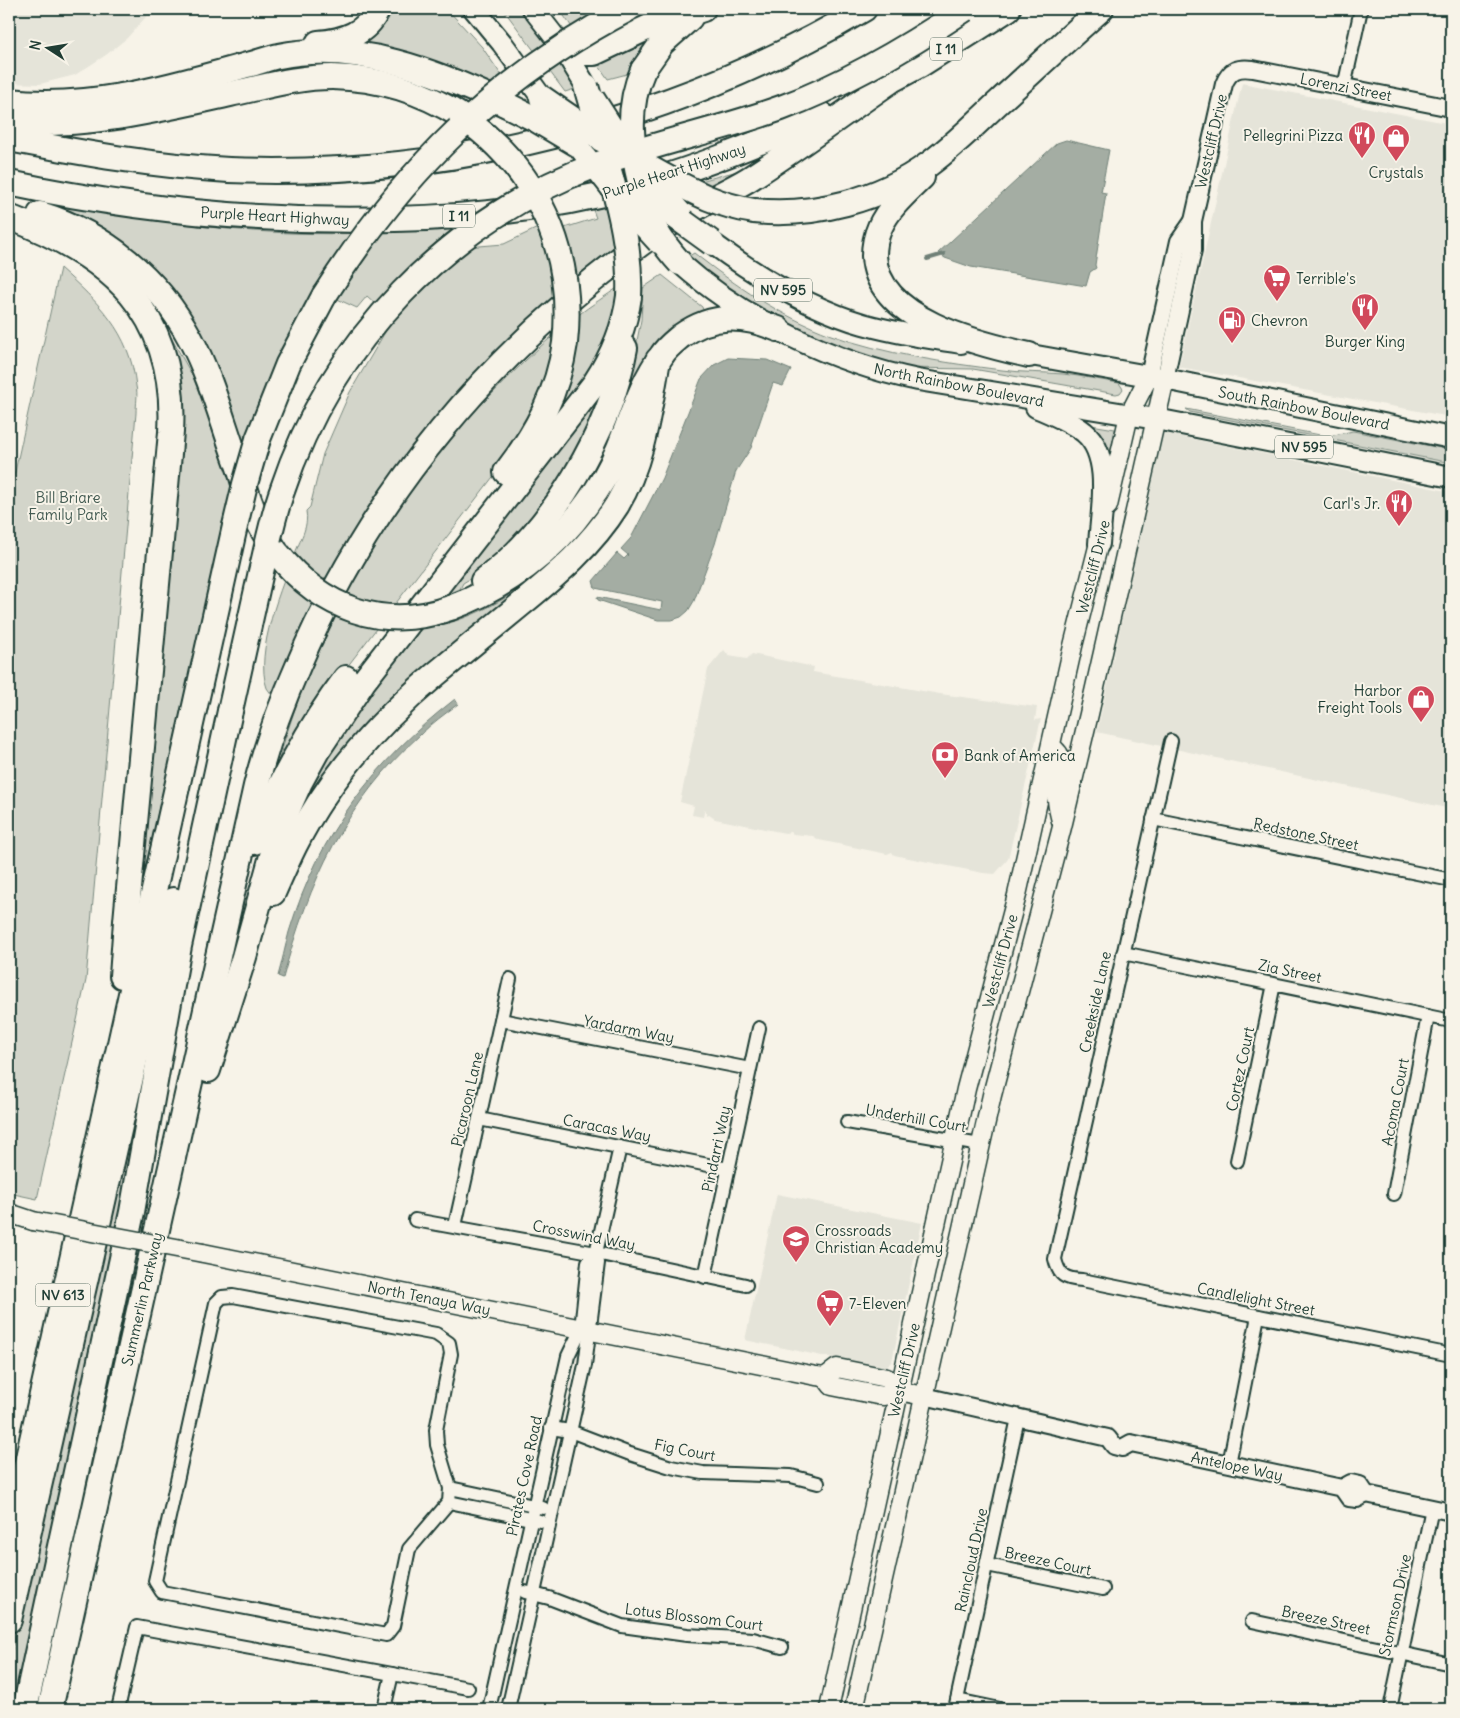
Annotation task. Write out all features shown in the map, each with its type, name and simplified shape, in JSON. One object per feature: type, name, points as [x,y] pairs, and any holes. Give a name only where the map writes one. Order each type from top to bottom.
[{"type":"highway","points":[[228,70],[282,48],[337,41],[352,37],[367,25],[378,9]]},
{"type":"highway","points":[[118,1048],[245,484],[258,439],[288,364],[324,296],[352,253],[383,210],[418,170],[462,125],[502,91],[545,59],[628,9]]},
{"type":"highway","points":[[561,45],[579,53],[594,53],[649,27],[704,9]]},
{"type":"highway","points":[[680,263],[655,229],[642,193],[634,160],[631,115],[635,91],[643,70],[657,49],[677,28],[704,9]]},
{"type":"highway","points":[[9,139],[122,160],[221,169],[313,170],[419,161],[484,151],[547,138],[641,110],[697,90],[757,65],[864,9]]},
{"type":"highway","points":[[25,1709],[132,1212],[257,523],[268,484],[283,444],[302,403],[329,358],[359,316],[405,266],[444,232],[476,208],[543,170],[601,146],[785,90],[860,54],[938,9]]},
{"type":"highway","points":[[9,1620],[141,1030],[183,857],[283,488],[296,454],[321,402],[347,358],[380,316],[414,278],[444,252],[478,227],[516,203],[554,183],[610,160],[755,116],[806,98],[895,53],[965,9]]},
{"type":"highway","name":"Purple Heart Highway","points":[[9,183],[96,200],[206,214],[266,218],[371,220],[436,218],[492,213],[586,198],[631,187],[725,156],[785,132],[889,82],[1008,9]]},
{"type":"highway","points":[[1029,355],[993,347],[969,339],[912,314],[889,294],[878,274],[874,260],[874,246],[880,227],[896,204],[948,148],[1100,9]]},
{"type":"highway","points":[[9,102],[52,103],[102,100],[145,92],[290,55],[322,53],[355,55],[387,61],[428,72],[458,83],[535,119],[577,144],[712,243]]},
{"type":"highway","points":[[9,122],[51,124],[106,120],[288,82],[330,77],[372,81],[431,99],[461,116],[487,137],[511,161],[532,189],[544,211],[559,250],[565,282],[567,316],[565,343],[554,389],[536,429],[512,464],[319,715],[294,756],[234,889]]},
{"type":"highway","points":[[234,889],[260,772],[280,710],[310,638],[332,593],[364,536],[400,482],[440,431],[482,382],[528,336],[577,293],[628,253],[682,215],[751,178],[889,82]]},
{"type":"highway","points":[[450,608],[465,591],[490,576],[518,549],[554,507],[579,468],[602,424],[620,372],[626,340],[630,296],[628,254],[616,194],[586,86]]},
{"type":"highway","points":[[542,98],[601,140],[704,198],[726,206],[754,211],[815,210],[856,200],[910,177],[948,148]]},
{"type":"highway","points":[[9,207],[57,220],[96,238],[139,270],[180,320],[195,349],[239,468],[250,504],[265,536],[293,572],[314,590],[338,604],[380,616],[430,614],[482,596],[518,573],[547,549],[574,522],[610,468],[644,386],[658,360],[672,343],[695,327],[706,322],[724,318],[738,318],[764,323],[778,329]]},
{"type":"highway","points":[[9,217],[50,234],[78,249],[104,267],[123,285],[140,307],[155,332],[165,359],[170,386],[172,432],[126,921],[118,1048]]},
{"type":"highway","points":[[163,1207],[244,957],[277,836],[298,788],[322,742],[363,682],[595,383],[618,338],[630,296]]},
{"type":"highway","points":[[244,957],[295,844],[325,796],[356,755],[408,699],[564,567],[604,524],[624,491],[636,462],[646,424],[658,360]]},
{"type":"highway","name":"Summerlin Parkway","points":[[50,1709],[234,889]]},
{"type":"highway","name":"NV 613","points":[[9,1542],[118,1048]]},
{"type":"main road","name":"North Rainbow Boulevard","points":[[474,9],[502,43],[636,220],[680,263],[735,305],[822,351],[879,371],[918,380],[1142,417]]},
{"type":"main road","name":"NV 595","points":[[533,9],[561,45],[634,160],[712,243],[734,260],[772,284],[812,304],[844,317],[899,332],[1157,378]]},
{"type":"main road","name":"Westcliff Drive","points":[[854,1709],[912,1393],[955,1140],[1017,895],[1099,544],[1157,378]]},
{"type":"main road","name":"Westcliff Drive","points":[[829,1709],[912,1393],[980,1145],[1062,826],[1114,604],[1142,417],[1157,378]]},
{"type":"main road","name":"South Rainbow Boulevard","points":[[1157,378],[1451,438]]},
{"type":"main road","points":[[1013,396],[1078,427],[1087,434],[1095,445],[1103,471],[1099,544]]},
{"type":"main road","name":"NV 595","points":[[1142,417],[1451,476]]},
{"type":"main road","points":[[1079,624],[1085,614],[1096,605],[1114,604]]},
{"type":"main road","points":[[1051,747],[1058,751],[1061,757],[1061,770],[1056,799],[1062,826]]},
{"type":"main road","points":[[1017,895],[1042,902]]},
{"type":"main road","name":"North Tenaya Way","points":[[9,1213],[33,1221]]},
{"type":"main road","name":"North Tenaya Way","points":[[9,1219],[33,1221],[202,1253],[825,1378],[832,1386],[884,1396],[912,1393]]},
{"type":"street","points":[[1344,87],[1361,9]]},
{"type":"street","name":"Lorenzi Street","points":[[1240,68],[1451,108]]},
{"type":"street","name":"Westcliff Drive","points":[[1157,378],[1179,241],[1193,221],[1224,84],[1233,70],[1240,68]]},
{"type":"street","name":"Creekside Lane","points":[[1057,1270],[1055,1259],[1171,741]]},
{"type":"street","name":"Redstone Street","points":[[1154,819],[1451,880]]},
{"type":"street","name":"Zia Street","points":[[1123,952],[1451,1020]]},
{"type":"street","name":"Picaroon Lane","points":[[455,1226],[510,979]]},
{"type":"street","name":"Cortez Court","points":[[1238,1161],[1274,984]]},
{"type":"street","name":"Acoma Court","points":[[1394,1194],[1428,1016]]},
{"type":"street","name":"Yardarm Way","points":[[501,1020],[750,1069]]},
{"type":"street","name":"Pindarri Way","points":[[705,1277],[759,1028]]},
{"type":"street","name":"Caracas Way","points":[[479,1120],[728,1169]]},
{"type":"street","name":"Underhill Court","points":[[847,1122],[980,1145]]},
{"type":"street","name":"Pirates Cove Road","points":[[508,1709],[586,1365],[585,1330],[598,1263],[596,1253],[620,1147]]},
{"type":"street","name":"Crosswind Way","points":[[415,1220],[596,1253],[746,1285]]},
{"type":"street","name":"Candlelight Street","points":[[1057,1270],[1068,1279],[1082,1280],[1451,1355]]},
{"type":"street","points":[[232,1296],[436,1334],[449,1343],[451,1354],[436,1430],[437,1445],[450,1488],[449,1502],[409,1549],[393,1626],[386,1635],[162,1592],[155,1581],[216,1303],[222,1297],[232,1296]]},
{"type":"street","points":[[1228,1464],[1258,1316]]},
{"type":"street","name":"Pirates Cove Road","points":[[489,1709],[568,1356],[585,1330]]},
{"type":"street","name":"Antelope Way","points":[[912,1393],[1108,1438],[1114,1446],[1122,1448],[1131,1443],[1342,1488],[1349,1498],[1357,1499],[1366,1494],[1451,1512]]},
{"type":"street","name":"Raincloud Drive","points":[[956,1705],[1018,1418]]},
{"type":"street","name":"Fig Court","points":[[551,1428],[570,1431],[630,1454],[671,1467],[702,1473],[791,1476],[818,1482]]},
{"type":"street","points":[[450,1488],[553,1510]]},
{"type":"street","points":[[449,1502],[550,1523]]},
{"type":"street","name":"Stormson Drive","points":[[1390,1709],[1432,1508]]},
{"type":"street","name":"Breeze Court","points":[[987,1564],[1103,1589]]},
{"type":"street","name":"Lotus Blossom Court","points":[[516,1590],[549,1598],[622,1626],[687,1635],[753,1639],[782,1647]]},
{"type":"street","name":"Breeze Street","points":[[1252,1621],[1451,1664]]},
{"type":"street","points":[[118,1709],[136,1627],[468,1688]]},
{"type":"street","points":[[384,1709],[392,1674]]},
{"type":"street","points":[[956,1705],[1000,1709]]},
{"type":"shaded area","points":[[9,9],[153,9],[127,38],[106,55],[75,75],[40,84],[9,83]]},
{"type":"shaded area","points":[[1242,83],[1451,124],[1451,417],[1179,367]]},
{"type":"shaded area","points":[[1066,140],[1109,150],[1101,192],[1106,193],[1096,268],[1090,272],[1086,286],[971,267],[945,258],[938,253],[1057,143]]},
{"type":"shaded area","points":[[728,358],[767,360],[791,370],[783,386],[773,383],[751,448],[736,471],[715,544],[694,601],[688,611],[681,617],[672,620],[658,620],[598,600],[597,597],[661,610],[662,602],[595,588],[593,581],[617,553],[624,559],[628,555],[621,549],[631,538],[662,478],[701,379],[714,365]]},
{"type":"shaded area","points":[[1163,433],[1451,492],[1451,809],[1097,732]]},
{"type":"shaded area","points":[[724,650],[729,656],[747,659],[752,654],[814,667],[813,672],[940,694],[1037,707],[1035,720],[1041,719],[1008,859],[995,874],[983,873],[894,855],[892,852],[887,854],[819,840],[813,836],[793,834],[791,832],[785,833],[715,819],[709,815],[707,816],[705,809],[703,817],[692,815],[694,806],[680,802],[708,669]]},
{"type":"shaded area","points":[[455,699],[458,704],[429,726],[394,761],[351,816],[318,876],[293,942],[283,978],[278,976],[289,932],[301,896],[333,831],[375,774],[399,748]]},
{"type":"shaded area","points":[[777,1194],[922,1223],[892,1361],[887,1366],[880,1368],[745,1340]]},
{"type":"green space","points":[[386,9],[447,9],[482,47],[502,76],[492,84],[451,68],[359,42]]},
{"type":"green space","points":[[503,9],[523,9],[544,35],[575,89],[565,92]]},
{"type":"green space","points":[[559,9],[621,9],[632,26],[598,41],[574,30]]},
{"type":"green space","points":[[651,38],[636,66],[632,64],[627,74],[608,79],[597,63]]},
{"type":"green space","points":[[745,169],[591,267],[564,288],[512,335],[464,386],[399,467],[274,698],[267,688],[264,673],[264,656],[271,619],[304,532],[306,511],[310,507],[323,454],[350,392],[391,322],[390,317],[367,296],[357,308],[335,298],[294,374],[256,478],[200,332],[188,309],[170,286],[138,252],[105,231],[57,210],[58,205],[181,224],[284,233],[374,233],[494,225],[467,247],[504,244],[544,225],[561,229],[596,218],[593,210]]},
{"type":"green space","points":[[694,253],[742,288],[776,309],[812,327],[851,342],[894,353],[959,364],[1010,371],[1063,374],[1119,383],[1123,389],[1120,393],[1116,394],[973,369],[900,368],[821,341],[741,300],[686,258]]},
{"type":"green space","name":"Bill Briare Family Park","points":[[60,268],[99,306],[119,334],[133,367],[137,396],[86,980],[37,1199],[9,1193],[9,499]]},
{"type":"green space","points":[[662,275],[702,307],[705,315],[564,517],[544,534],[636,346],[641,320],[643,288]]},
{"type":"green space","points":[[620,286],[609,345],[543,438],[509,456],[324,697],[271,788],[285,738],[302,689],[322,641],[370,548],[399,504],[429,462],[463,422],[544,343],[588,308]]},
{"type":"green space","points":[[157,312],[193,377],[233,480],[242,532],[225,514],[133,923],[179,424]]},
{"type":"green space","points":[[606,383],[599,414],[545,508],[483,571],[463,583],[442,625],[462,619],[500,601],[536,577],[552,563],[588,524],[630,459],[583,541],[475,634],[290,834],[321,767],[343,729],[383,671]]},
{"type":"green space","points":[[1186,409],[1320,435],[1329,436],[1353,431],[1451,450],[1451,463],[1190,412]]},
{"type":"green space","points":[[1085,424],[1115,429],[1109,459]]},
{"type":"green space","points":[[166,967],[124,1219],[15,1709],[9,1709],[9,1662]]},
{"type":"waterway","points":[[927,259],[944,254]]},
{"type":"place","name":"Pellegrini Pizza","points":[[1362,159]]},
{"type":"place","name":"Crystals","points":[[1396,162]]},
{"type":"place","name":"Terrible's","points":[[1277,302]]},
{"type":"place","name":"Burger King","points":[[1365,331]]},
{"type":"place","name":"Chevron","points":[[1232,344]]},
{"type":"place","name":"Carl's Jr.","points":[[1399,527]]},
{"type":"place","name":"Harbor Freight Tools","points":[[1421,723]]},
{"type":"place","name":"Bank of America","points":[[945,779]]},
{"type":"place","name":"Crossroads Christian Academy","points":[[796,1263]]},
{"type":"place","name":"7-Eleven","points":[[830,1327]]}]
